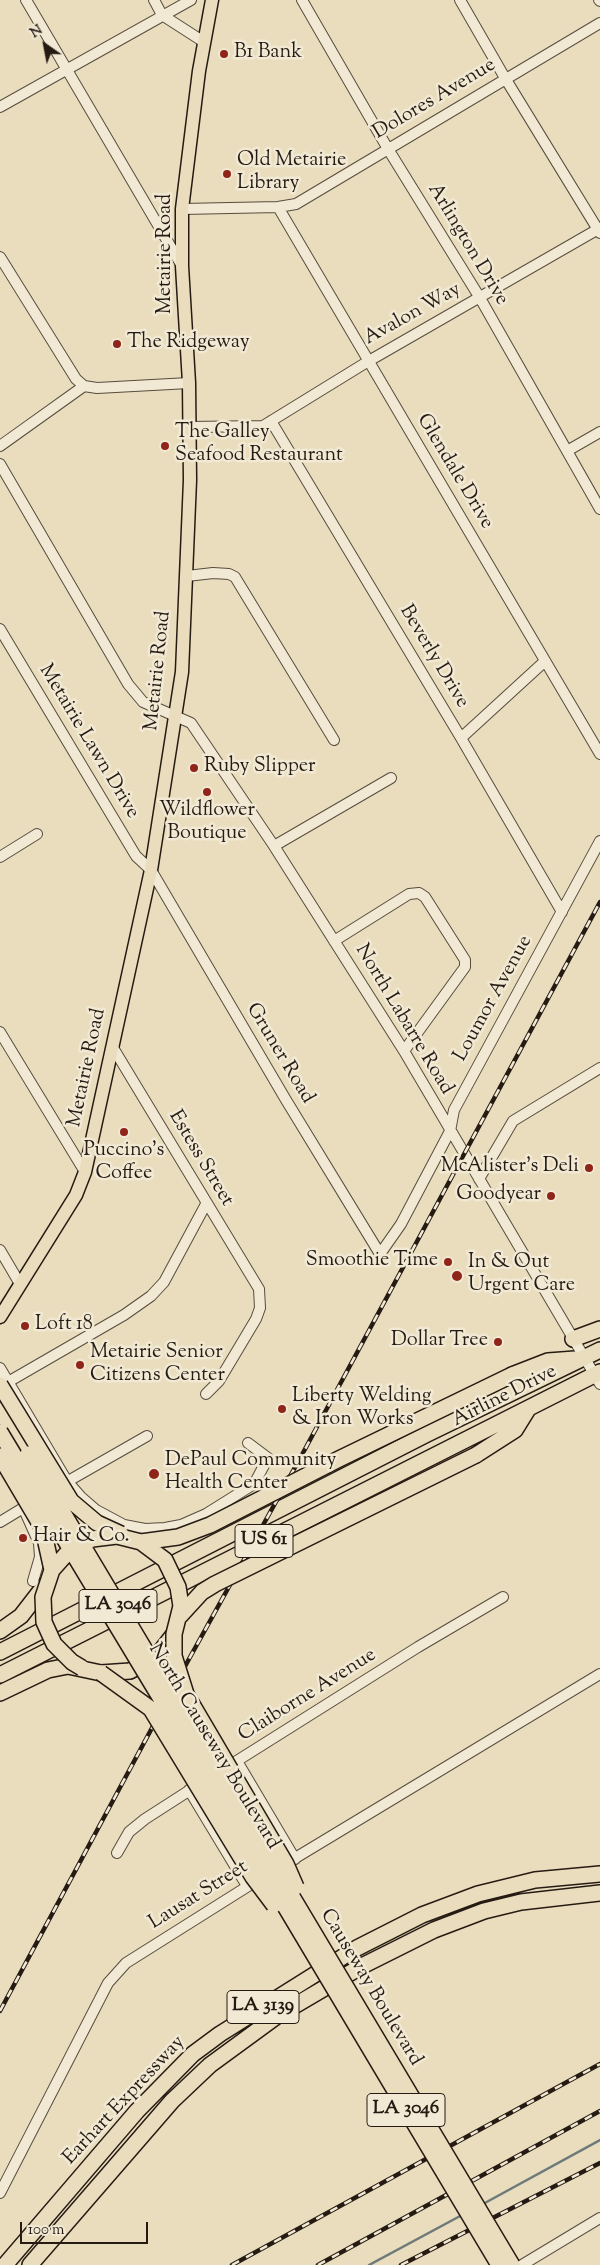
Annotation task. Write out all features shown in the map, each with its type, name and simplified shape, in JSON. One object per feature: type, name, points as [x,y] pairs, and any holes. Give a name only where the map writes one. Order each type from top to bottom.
[{"type":"highway","points":[[573,1339],[600,1329]]},
{"type":"highway","name":"Airline Drive","points":[[0,1652],[427,1434],[600,1350]]},
{"type":"highway","points":[[0,1631],[21,1616],[39,1583],[69,1551],[92,1539],[104,1536],[135,1540],[178,1537],[210,1525],[339,1459],[512,1375],[548,1361],[584,1358]]},
{"type":"highway","name":"Airline Drive","points":[[0,1675],[528,1409],[598,1377]]},
{"type":"highway","points":[[0,1693],[48,1670],[68,1666],[101,1673],[130,1671],[144,1666],[166,1646],[174,1634],[180,1616],[180,1596],[170,1568],[158,1554],[135,1540],[97,1522],[71,1501],[4,1384]]},
{"type":"highway","points":[[180,1616],[202,1592],[215,1584],[476,1455],[514,1430],[528,1409]]},
{"type":"highway","name":"North Causeway Boulevard","points":[[0,1410],[210,1756]]},
{"type":"highway","name":"North Causeway Boulevard","points":[[0,1432],[320,1956]]},
{"type":"highway","points":[[0,1456],[43,1529],[52,1570]]},
{"type":"highway","points":[[39,1583],[42,1609],[48,1633],[62,1654],[82,1668]]},
{"type":"highway","points":[[174,1634],[176,1668],[186,1694],[286,1864],[320,1956]]},
{"type":"highway","points":[[101,1673],[151,1709],[253,1877],[320,1956]]},
{"type":"highway","name":"Causeway Boulevard","points":[[210,1756],[320,1956],[499,2265]]},
{"type":"highway","name":"Earhart Expressway","points":[[4,2265],[143,2105],[193,2054],[220,2034],[357,1948],[422,1915],[478,1894],[535,1880],[600,1874]]},
{"type":"highway","name":"Earhart Expressway","points":[[30,2265],[172,2101],[210,2065],[277,2016],[362,1966],[434,1930],[484,1911],[521,1902],[600,1893]]},
{"type":"highway","name":"Causeway Boulevard","points":[[320,1956],[512,2265]]},
{"type":"main road","name":"Metairie Road","points":[[0,1317],[76,1194],[85,1172],[151,870],[182,672],[187,576],[189,383],[182,266],[182,210],[204,42],[212,0]]},
{"type":"street","points":[[26,0],[182,266]]},
{"type":"street","points":[[154,0],[162,15],[204,42]]},
{"type":"street","points":[[0,107],[191,0]]},
{"type":"street","name":"Arlington Drive","points":[[302,0],[388,149],[480,298],[600,509]]},
{"type":"street","points":[[460,0],[505,78],[599,230]]},
{"type":"street","name":"Dolores Avenue","points":[[283,207],[296,204],[600,23]]},
{"type":"street","points":[[182,210],[283,207]]},
{"type":"street","name":"Glendale Drive","points":[[283,207],[367,362],[600,754]]},
{"type":"street","name":"Avalon Way","points":[[189,427],[257,428],[367,362],[599,230]]},
{"type":"street","points":[[0,257],[76,379],[84,386],[97,388],[189,383]]},
{"type":"street","points":[[0,446],[84,386]]},
{"type":"street","name":"Beverly Drive","points":[[271,421],[461,738],[562,912]]},
{"type":"street","points":[[567,451],[600,432]]},
{"type":"street","name":"North Labarre Road","points":[[0,464],[128,684],[142,702],[174,714],[191,723],[274,846],[404,1051],[584,1358],[598,1377]]},
{"type":"street","points":[[187,576],[213,573],[229,574],[235,577],[334,740]]},
{"type":"street","name":"Metairie Lawn Drive","points":[[0,629],[136,856],[151,870]]},
{"type":"street","points":[[461,738],[544,662]]},
{"type":"street","points":[[274,846],[391,778]]},
{"type":"street","points":[[0,857],[36,834]]},
{"type":"street","name":"Loumor Avenue","points":[[380,1254],[401,1224],[450,1131],[454,1110],[600,841]]},
{"type":"street","name":"Gruner Road","points":[[151,870],[286,1100],[380,1254]]},
{"type":"street","points":[[334,941],[409,894],[418,893],[426,897],[466,960],[465,967],[404,1051]]},
{"type":"street","points":[[0,1032],[85,1172]]},
{"type":"street","name":"Estess Street","points":[[112,1046],[259,1289],[260,1308],[256,1319],[219,1381],[206,1394]]},
{"type":"street","points":[[479,1179],[513,1122],[600,1068]]},
{"type":"street","points":[[4,1384],[124,1315],[151,1296],[164,1282],[206,1204]]},
{"type":"street","points":[[0,1250],[20,1284]]},
{"type":"street","points":[[0,1368],[4,1384],[67,1481],[96,1510],[124,1525],[145,1529],[182,1525],[206,1514],[254,1484],[268,1458],[248,1443]]},
{"type":"street","points":[[0,1522],[146,1436]]},
{"type":"street","points":[[0,1470],[23,1509],[39,1543],[39,1583]]},
{"type":"street","name":"Claiborne Avenue","points":[[117,1853],[129,1832],[145,1818],[418,1647],[503,1597]]},
{"type":"street","name":"Lausat Street","points":[[2,2190],[108,1983],[126,1962],[247,1886],[600,1674]]},
{"type":"street","points":[[237,1761],[294,1859]]},
{"type":"street","points":[[189,1790],[247,1886]]},
{"type":"street","points":[[522,2265],[536,2262],[600,2218]]},
{"type":"waterway","points":[[483,2204],[600,2140]]},
{"type":"waterway","points":[[369,2265],[462,2215]]},
{"type":"railway","points":[[0,2011],[600,902]]},
{"type":"railway","points":[[232,2265],[600,2064]]},
{"type":"railway","points":[[318,2265],[600,2111]]},
{"type":"railway","points":[[401,2265],[600,2163]]},
{"type":"place","name":"B1 Bank","points":[[224,54]]},
{"type":"place","name":"Old Metairie Library","points":[[227,174]]},
{"type":"place","name":"The Ridgeway","points":[[117,344]]},
{"type":"place","name":"The Galley Seafood Restaurant","points":[[165,446]]},
{"type":"place","name":"Ruby Slipper","points":[[194,768]]},
{"type":"place","name":"Wildflower Boutique","points":[[207,792]]},
{"type":"place","name":"Puccino's Coffee","points":[[124,1132]]},
{"type":"place","name":"McAlister's Deli","points":[[589,1168]]},
{"type":"place","name":"Goodyear","points":[[551,1196]]},
{"type":"place","name":"Smoothie Time","points":[[448,1262]]},
{"type":"place","name":"In & Out Urgent Care","points":[[457,1276]]},
{"type":"place","name":"Loft 18","points":[[25,1326]]},
{"type":"place","name":"Dollar Tree","points":[[498,1342]]},
{"type":"place","name":"Metairie Senior Citizens Center","points":[[80,1365]]},
{"type":"place","name":"Liberty Welding & Iron Works","points":[[282,1409]]},
{"type":"place","name":"DePaul Community Health Center","points":[[154,1474]]},
{"type":"place","name":"Hair & Co.","points":[[23,1538]]}]
